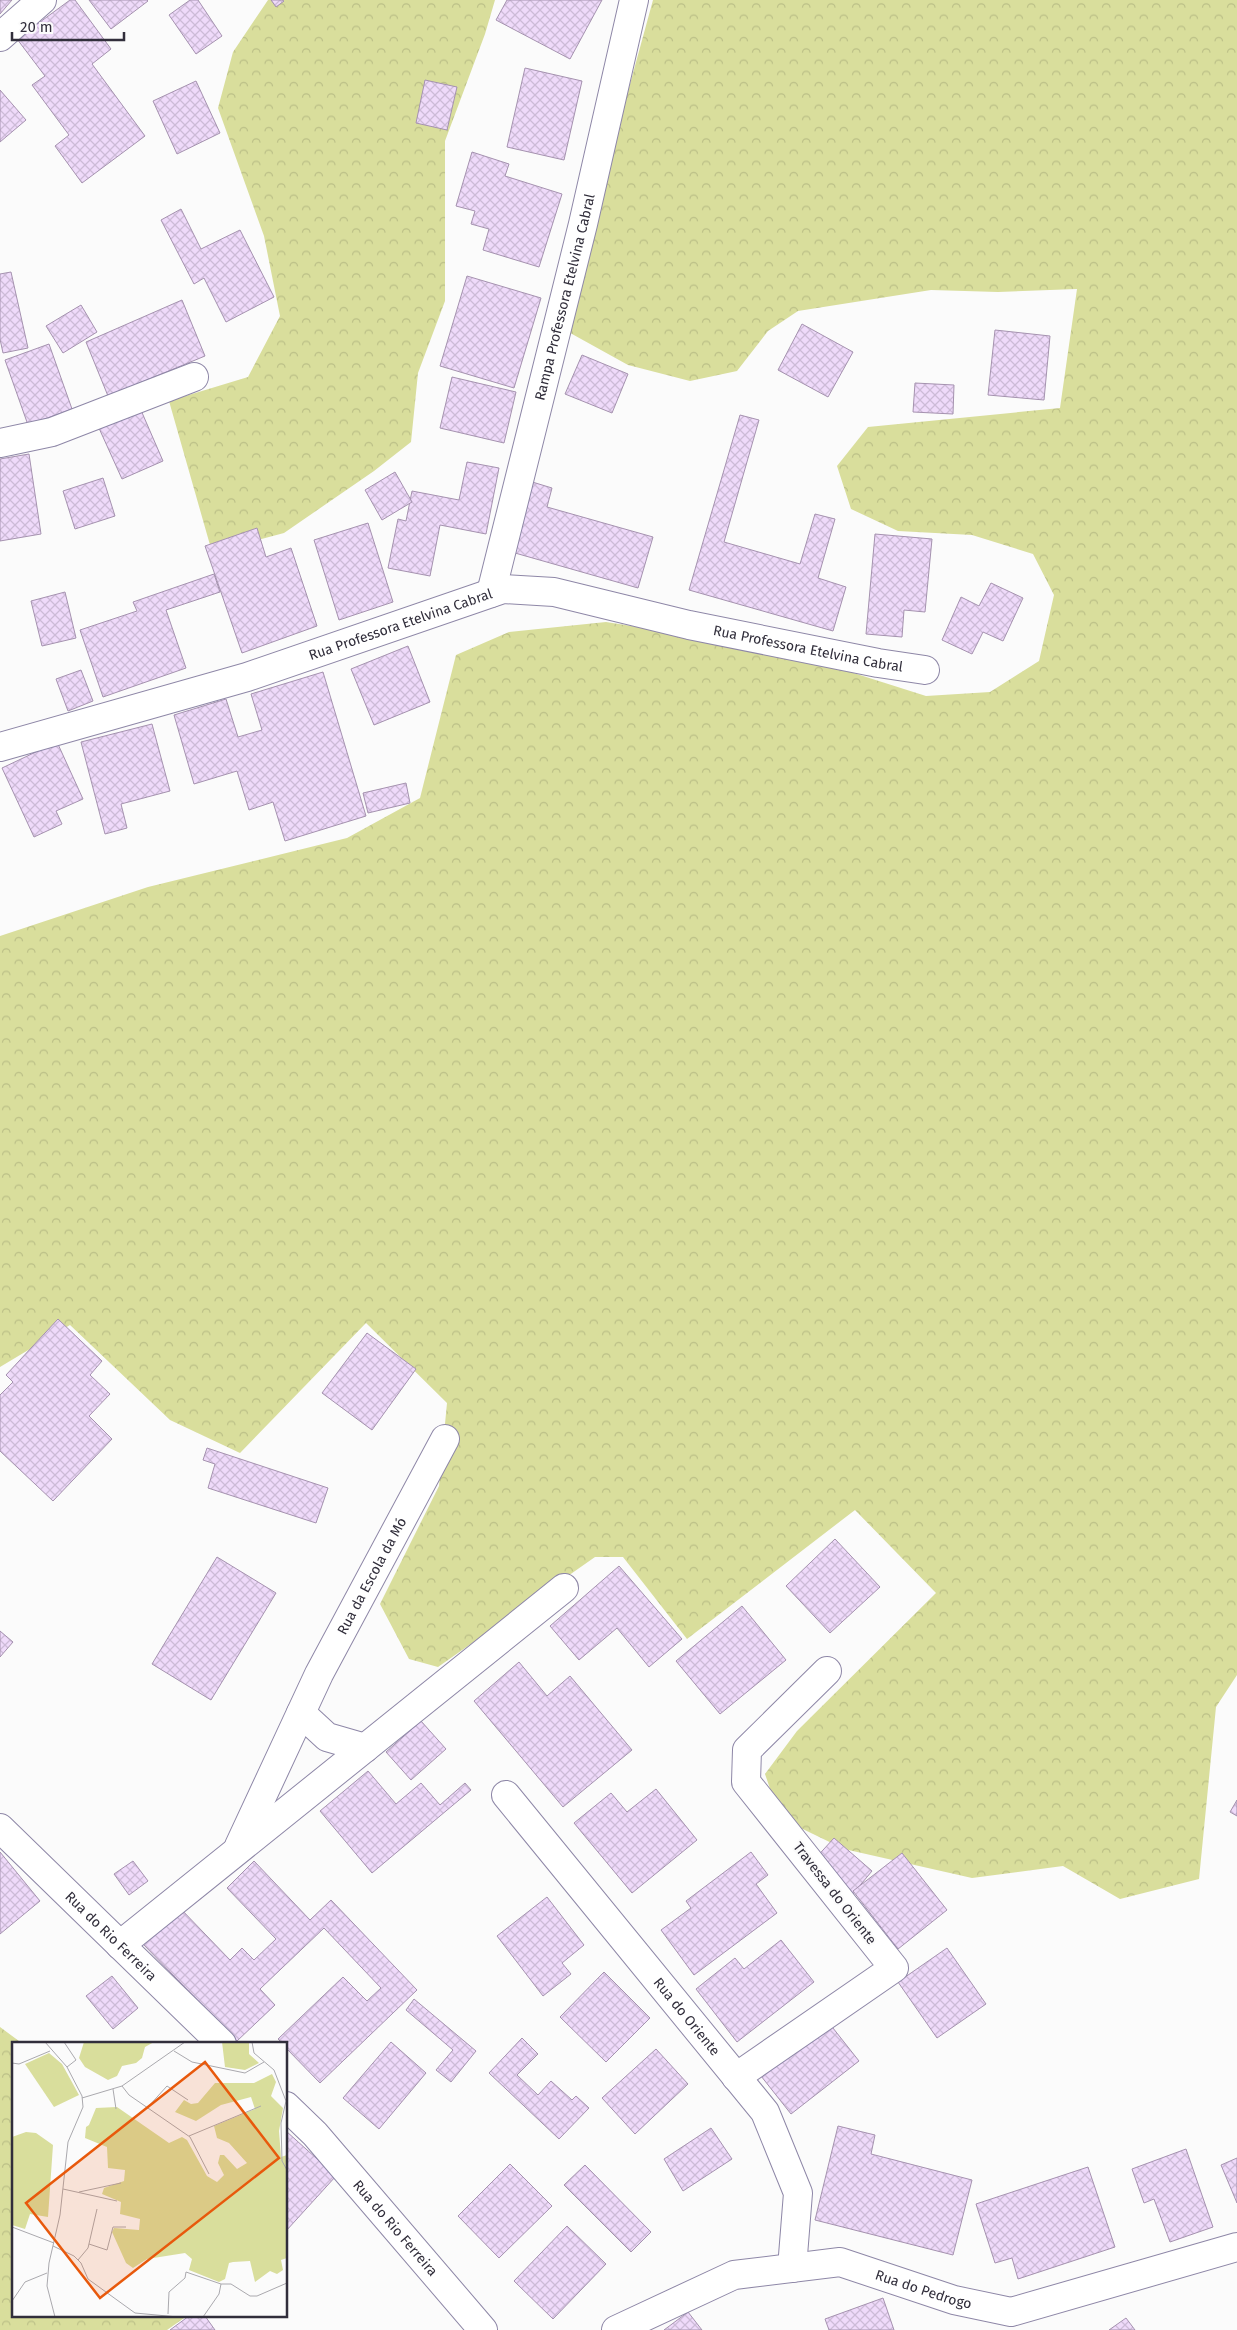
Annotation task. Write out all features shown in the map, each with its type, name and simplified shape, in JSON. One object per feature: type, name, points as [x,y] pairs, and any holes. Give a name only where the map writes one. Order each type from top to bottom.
[{"type":"street","points":[[0,37],[42,0]]},
{"type":"street","name":"Rampa Professora Etelvina Cabral","points":[[491,593],[583,224],[634,0]]},
{"type":"street","points":[[0,443],[52,432],[194,377]]},
{"type":"street","name":"Rua Professora Etelvina Cabral","points":[[0,747],[247,677],[503,589],[554,592],[689,625],[878,663],[925,670]]},
{"type":"street","name":"Rua da Escola da Mó","points":[[237,1852],[319,1674],[445,1439]]},
{"type":"street","name":"Rua da Escola da Mó","points":[[120,1945],[564,1588]]},
{"type":"street","name":"Travessa do Oriente","points":[[736,2077],[894,1968],[746,1782],[747,1750],[827,1671]]},
{"type":"street","points":[[301,1713],[327,1737],[365,1748]]},
{"type":"street","name":"Rua do Oriente","points":[[506,1796],[765,2112],[798,2193],[792,2268]]},
{"type":"street","name":"Rua do Rio Ferreira","points":[[0,1828],[220,2042]]},
{"type":"street","name":"Rua do Rio Ferreira","points":[[288,2108],[315,2134],[482,2330]]},
{"type":"street","name":"Rua do Pedrogo","points":[[616,2330],[734,2274],[840,2262],[954,2300],[1011,2312],[1237,2247]]},
{"type":"green space","points":[[268,0],[495,0],[485,34],[445,141],[445,301],[418,373],[411,442],[374,471],[284,533],[212,552],[169,401],[248,377],[280,316],[264,236],[218,108],[233,52]]},
{"type":"green space","points":[[653,0],[1237,0],[1237,1675],[1216,1707],[1199,1879],[1120,1899],[1063,1866],[972,1878],[844,1849],[780,1818],[765,1774],[797,1731],[936,1593],[855,1510],[687,1639],[623,1557],[595,1557],[438,1667],[409,1659],[380,1604],[439,1486],[447,1403],[366,1323],[240,1453],[170,1420],[70,1325],[0,1367],[0,936],[148,887],[347,838],[420,798],[456,655],[509,632],[606,622],[778,649],[926,696],[990,692],[1039,661],[1054,595],[1033,554],[972,535],[898,531],[851,509],[837,466],[868,427],[1060,408],[1077,289],[998,292],[931,290],[798,311],[768,331],[737,371],[690,381],[628,365],[563,329]]},
{"type":"green space","points":[[0,2027],[20,2042],[12,2042],[12,2318],[184,2318],[167,2330],[0,2330]]},
{"type":"building","points":[[0,0],[12,0],[0,14]]},
{"type":"building","points":[[70,0],[75,0],[111,49],[92,64],[145,136],[82,183],[55,146],[69,135],[32,85],[45,76],[17,39]]},
{"type":"building","points":[[89,0],[147,0],[148,1],[111,29]]},
{"type":"building","points":[[190,0],[198,0],[222,36],[196,54],[169,15]]},
{"type":"building","points":[[271,0],[282,0],[284,1],[276,7]]},
{"type":"building","points":[[507,0],[602,0],[570,59],[496,20]]},
{"type":"building","points":[[525,68],[582,81],[564,160],[507,147]]},
{"type":"building","points":[[425,80],[457,87],[447,130],[416,123]]},
{"type":"building","points":[[196,81],[220,133],[177,154],[153,101]]},
{"type":"building","points":[[0,90],[26,120],[0,142]]},
{"type":"building","points":[[472,152],[509,164],[505,176],[562,194],[539,267],[483,250],[489,229],[471,224],[475,211],[456,206]]},
{"type":"building","points":[[181,209],[201,249],[240,230],[274,297],[226,322],[204,278],[194,284],[161,220]]},
{"type":"building","points":[[11,272],[28,348],[3,353],[0,339],[0,274]]},
{"type":"building","points":[[467,276],[541,298],[514,388],[440,366]]},
{"type":"building","points":[[182,300],[205,356],[108,396],[86,342]]},
{"type":"building","points":[[81,305],[97,332],[63,353],[46,326]]},
{"type":"building","points":[[802,324],[853,352],[828,397],[778,370]]},
{"type":"building","points":[[995,330],[1050,336],[1044,400],[988,395]]},
{"type":"building","points":[[49,344],[72,409],[28,425],[5,360]]},
{"type":"building","points":[[582,355],[628,374],[612,413],[565,394]]},
{"type":"building","points":[[452,377],[516,392],[504,443],[440,428]]},
{"type":"building","points":[[915,383],[954,385],[953,414],[913,412]]},
{"type":"building","points":[[140,408],[163,461],[122,479],[98,426]]},
{"type":"building","points":[[740,415],[759,420],[724,542],[800,564],[815,514],[835,519],[818,578],[846,587],[833,631],[689,590]]},
{"type":"building","points":[[29,454],[41,534],[0,541],[0,459]]},
{"type":"building","points":[[467,462],[499,468],[486,534],[440,525],[430,576],[388,568],[398,519],[406,521],[412,491],[459,500]]},
{"type":"building","points":[[395,472],[412,502],[382,520],[365,490]]},
{"type":"building","points":[[103,478],[115,516],[75,529],[63,491]]},
{"type":"building","points":[[529,481],[552,488],[547,507],[653,537],[638,588],[508,551]]},
{"type":"building","points":[[368,523],[393,602],[339,620],[314,540]]},
{"type":"building","points":[[257,528],[266,557],[291,548],[317,626],[242,653],[205,546]]},
{"type":"building","points":[[875,534],[932,539],[925,612],[904,610],[902,637],[866,634]]},
{"type":"building","points":[[214,574],[220,592],[166,610],[186,668],[103,697],[80,630],[137,611],[133,602]]},
{"type":"building","points":[[991,583],[1023,598],[1003,641],[983,632],[972,654],[942,640],[961,597],[979,606]]},
{"type":"building","points":[[65,592],[76,638],[42,646],[31,601]]},
{"type":"building","points":[[408,646],[430,702],[374,725],[351,669]]},
{"type":"building","points":[[81,670],[93,701],[68,711],[56,679]]},
{"type":"building","points":[[323,672],[366,816],[285,841],[273,802],[249,810],[237,771],[194,784],[174,715],[226,699],[238,737],[262,730],[251,694]]},
{"type":"building","points":[[152,724],[170,791],[121,804],[127,828],[105,834],[81,742]]},
{"type":"building","points":[[57,742],[83,799],[56,811],[62,824],[34,837],[2,768]]},
{"type":"building","points":[[406,783],[410,803],[368,813],[363,793]]},
{"type":"building","points":[[58,1319],[102,1361],[90,1375],[110,1394],[89,1416],[112,1439],[53,1501],[0,1451],[0,1395],[13,1382],[6,1375]]},
{"type":"building","points":[[367,1333],[416,1369],[372,1430],[322,1393]]},
{"type":"building","points":[[207,1448],[328,1488],[316,1523],[208,1488],[215,1464],[203,1460]]},
{"type":"building","points":[[835,1539],[880,1587],[830,1633],[786,1586]]},
{"type":"building","points":[[217,1557],[276,1593],[211,1700],[152,1664]]},
{"type":"building","points":[[619,1566],[682,1639],[649,1667],[617,1628],[579,1660],[550,1626]]},
{"type":"building","points":[[742,1606],[786,1660],[720,1714],[676,1661]]},
{"type":"building","points":[[0,1631],[13,1642],[0,1657]]},
{"type":"building","points":[[519,1662],[547,1696],[570,1676],[632,1750],[563,1807],[474,1701]]},
{"type":"building","points":[[421,1721],[446,1749],[411,1780],[386,1752]]},
{"type":"building","points":[[368,1771],[396,1804],[421,1783],[440,1805],[465,1783],[471,1790],[372,1873],[320,1811]]},
{"type":"building","points":[[656,1789],[697,1840],[632,1893],[574,1823],[611,1793],[627,1812]]},
{"type":"building","points":[[1237,1800],[1237,1816],[1230,1812]]},
{"type":"building","points":[[834,1838],[872,1871],[852,1895],[813,1861]]},
{"type":"building","points":[[0,1852],[40,1901],[0,1934]]},
{"type":"building","points":[[751,1852],[768,1875],[756,1884],[777,1913],[694,1975],[661,1930],[691,1908],[686,1901]]},
{"type":"building","points":[[902,1853],[947,1910],[898,1949],[853,1891]]},
{"type":"building","points":[[133,1861],[148,1881],[129,1895],[114,1874]]},
{"type":"building","points":[[254,1861],[310,1920],[331,1900],[417,1990],[320,2083],[288,2050],[288,2042],[281,2042],[278,2039],[343,1977],[367,2001],[381,1988],[324,1928],[260,1989],[275,2005],[237,2041],[142,1943],[179,1907],[230,1960],[242,1948],[254,1960],[276,1939],[227,1888]]},
{"type":"building","points":[[547,1897],[584,1945],[562,1963],[571,1974],[543,1996],[497,1936]]},
{"type":"building","points":[[781,1940],[814,1982],[737,2042],[696,1989],[735,1958],[744,1969]]},
{"type":"building","points":[[947,1948],[986,2004],[937,2038],[898,1982]]},
{"type":"building","points":[[604,1972],[650,2018],[606,2062],[560,2017]]},
{"type":"building","points":[[112,1976],[138,2008],[113,2029],[86,1996]]},
{"type":"building","points":[[414,1999],[476,2051],[451,2082],[436,2070],[453,2050],[406,2010]]},
{"type":"building","points":[[829,2023],[859,2061],[791,2114],[761,2076]]},
{"type":"building","points":[[522,2038],[538,2054],[517,2075],[538,2095],[551,2081],[572,2100],[576,2096],[589,2108],[559,2139],[489,2073]]},
{"type":"building","points":[[391,2042],[426,2073],[379,2129],[343,2098]]},
{"type":"building","points":[[656,2049],[688,2084],[635,2134],[602,2098]]},
{"type":"building","points":[[838,2126],[875,2135],[871,2154],[972,2180],[953,2255],[815,2220]]},
{"type":"building","points":[[711,2128],[732,2159],[683,2191],[664,2159]]},
{"type":"building","points":[[288,2133],[336,2176],[288,2229]]},
{"type":"building","points":[[1186,2149],[1213,2227],[1170,2242],[1154,2199],[1144,2203],[1132,2169]]},
{"type":"building","points":[[1237,2158],[1237,2203],[1221,2165]]},
{"type":"building","points":[[510,2164],[552,2206],[499,2258],[458,2216]]},
{"type":"building","points":[[585,2165],[651,2232],[631,2252],[564,2185]]},
{"type":"building","points":[[1088,2167],[1115,2247],[1018,2279],[1012,2258],[995,2263],[976,2204]]},
{"type":"building","points":[[567,2226],[606,2264],[553,2319],[514,2281]]},
{"type":"building","points":[[883,2298],[894,2330],[829,2330],[825,2319]]},
{"type":"building","points":[[688,2312],[702,2330],[664,2330]]},
{"type":"building","points":[[186,2318],[206,2318],[215,2330],[170,2330]]},
{"type":"building","points":[[1126,2318],[1135,2330],[1109,2330]]}]
